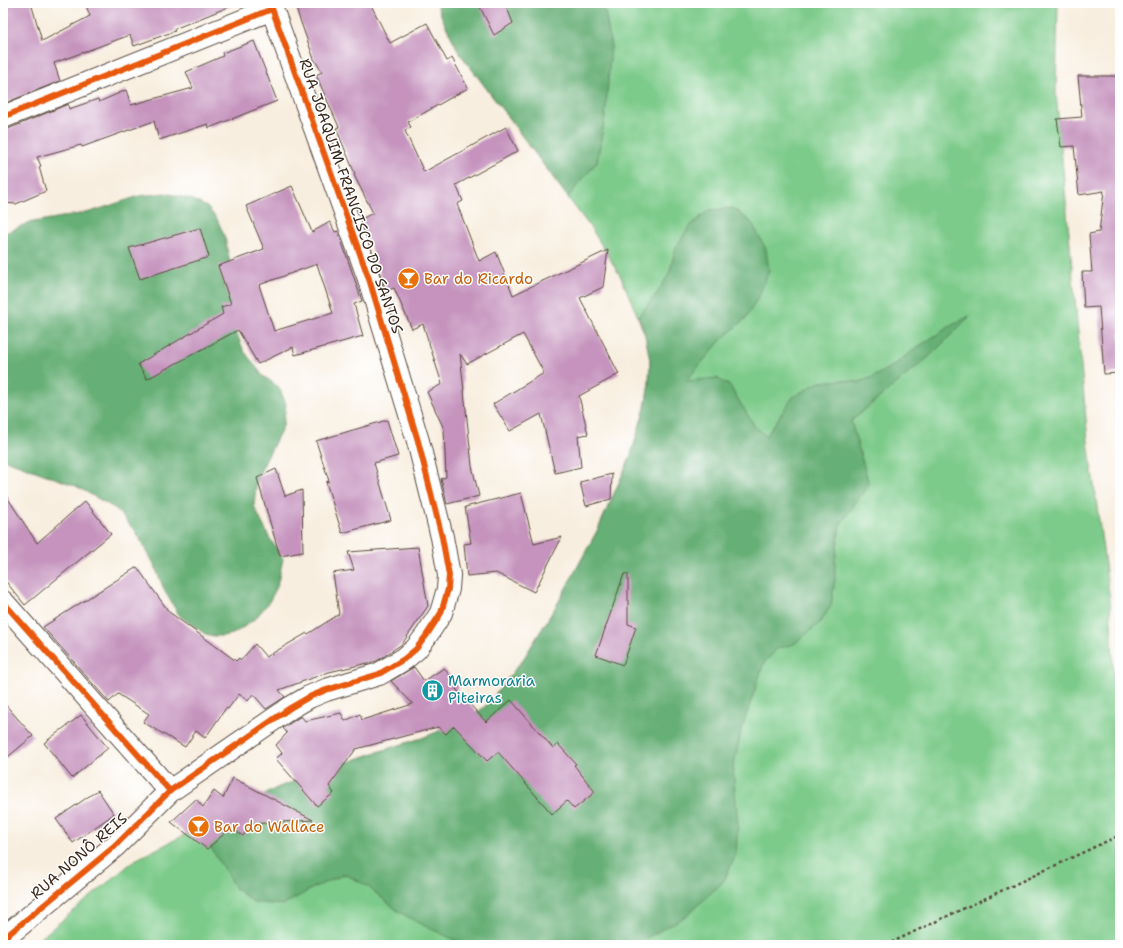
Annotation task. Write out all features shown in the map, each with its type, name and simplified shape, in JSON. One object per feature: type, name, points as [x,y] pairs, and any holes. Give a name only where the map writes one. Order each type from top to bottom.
[{"type":"street","points":[[3,117],[271,6]]},
{"type":"street","name":"RUA JOAQUIM FRANCISCO DO SANTOS","points":[[170,791],[290,708],[309,697],[342,684],[379,674],[404,659],[416,649],[441,614],[448,589],[449,575],[442,537],[418,441],[372,287],[271,6]]},
{"type":"street","points":[[3,602],[170,791]]},
{"type":"street","name":"RUA NONÔ REIS","points":[[3,939],[115,846],[170,791]]},
{"type":"path","points":[[886,945],[1120,835]]},
{"type":"green space","points":[[436,3],[1058,3],[1056,93],[1088,441],[1110,600],[1114,682],[1120,712],[1120,945],[35,945],[42,937],[135,860],[279,787],[368,755],[422,738],[471,718],[488,704],[524,658],[558,603],[598,529],[630,458],[645,408],[649,383],[650,360],[645,335],[621,277],[593,231],[459,52]]},
{"type":"green space","points":[[436,3],[602,3],[606,16],[611,47],[605,118],[597,162],[568,197],[459,52]]},
{"type":"green space","points":[[165,193],[191,199],[207,207],[217,219],[225,237],[232,274],[231,320],[244,351],[263,376],[279,387],[286,404],[283,426],[257,478],[254,506],[269,537],[283,559],[277,587],[269,602],[255,619],[233,634],[223,636],[205,634],[179,615],[165,592],[153,562],[135,531],[116,509],[76,486],[3,459],[3,234],[28,223],[90,212],[139,196]]},
{"type":"green space","points":[[733,208],[752,223],[766,249],[769,271],[759,296],[746,318],[722,339],[686,381],[717,378],[730,386],[754,425],[766,436],[793,397],[819,382],[842,380],[859,382],[873,377],[897,363],[916,348],[947,328],[971,315],[930,356],[851,421],[869,484],[840,525],[831,606],[819,624],[794,644],[777,649],[764,663],[742,728],[733,768],[738,824],[736,855],[723,882],[686,916],[645,939],[618,945],[470,945],[461,943],[399,912],[367,886],[345,874],[315,887],[283,905],[253,902],[235,888],[199,828],[279,787],[368,755],[422,738],[471,718],[488,704],[524,658],[558,603],[598,529],[630,458],[645,408],[649,383],[650,360],[645,335],[638,317],[657,293],[669,274],[676,247],[689,227],[709,210]]},
{"type":"building","points":[[15,3],[31,3],[42,41],[90,16],[85,3],[236,4],[174,29],[175,31],[134,46],[130,35],[54,63],[60,81],[3,104],[3,7]]},
{"type":"building","points":[[294,3],[370,3],[390,43],[427,23],[447,61],[452,58],[468,88],[408,122],[411,127],[405,131],[424,172],[506,127],[518,151],[456,185],[463,201],[457,204],[479,261],[496,252],[513,295],[608,250],[603,287],[580,298],[619,374],[579,396],[588,434],[578,436],[581,467],[555,473],[541,414],[510,431],[493,404],[544,373],[523,334],[467,364],[460,354],[472,466],[479,496],[447,504],[441,479],[446,477],[444,429],[427,392],[442,384],[423,324],[412,329],[394,288],[386,291],[361,219],[373,213],[354,175],[355,174],[336,128],[339,127],[316,75],[322,72],[314,59]]},
{"type":"building","points":[[478,3],[505,3],[513,23],[494,35]]},
{"type":"building","points":[[254,41],[277,101],[209,128],[208,124],[159,140],[154,121],[82,147],[81,145],[37,157],[41,166],[39,167],[46,191],[16,204],[3,203],[3,129],[8,129],[68,104],[69,109],[98,99],[99,102],[126,90],[131,105],[193,88],[186,72],[223,56],[222,53]]},
{"type":"building","points":[[1078,76],[1120,76],[1120,373],[1104,374],[1099,307],[1084,308],[1082,272],[1092,272],[1089,234],[1099,232],[1104,191],[1079,195],[1074,146],[1061,147],[1057,119],[1082,117]]},
{"type":"building","points":[[292,186],[312,232],[330,222],[335,232],[338,231],[362,301],[354,304],[363,336],[295,355],[293,347],[258,364],[238,330],[147,379],[138,364],[223,314],[221,307],[231,304],[218,266],[264,249],[246,206]],"holes":[[[317,264],[333,313],[274,331],[259,285]]]},
{"type":"building","points":[[200,228],[209,257],[140,279],[129,248]]},
{"type":"building","points":[[387,420],[398,456],[374,463],[391,520],[342,533],[326,482],[329,481],[316,441]]},
{"type":"building","points":[[276,469],[285,496],[302,490],[303,552],[280,556],[257,478]]},
{"type":"building","points":[[612,474],[611,499],[586,506],[580,482]]},
{"type":"building","points":[[3,491],[37,543],[85,501],[111,534],[25,605],[3,578]]},
{"type":"building","points":[[521,493],[534,544],[562,537],[534,592],[496,573],[467,576],[464,544],[471,543],[465,507]]},
{"type":"building","points":[[418,547],[428,606],[402,644],[377,661],[329,672],[279,690],[285,697],[266,709],[253,694],[248,701],[239,694],[228,709],[226,708],[205,738],[196,731],[185,747],[143,722],[149,714],[118,694],[109,702],[43,627],[137,567],[169,612],[236,661],[239,658],[241,660],[255,644],[266,657],[307,633],[308,634],[339,614],[333,573],[354,570],[348,552]]},
{"type":"building","points":[[624,574],[628,574],[628,624],[636,627],[623,665],[596,655]]},
{"type":"building","points":[[414,667],[424,681],[444,668],[459,687],[456,689],[486,722],[511,700],[553,748],[558,744],[576,764],[574,765],[595,792],[574,809],[567,801],[552,814],[498,752],[487,761],[454,726],[446,734],[438,727],[356,749],[329,786],[334,793],[317,806],[276,759],[282,753],[276,745],[287,733],[283,728],[301,716],[305,721],[341,713],[345,721],[360,714],[362,720],[413,704],[391,681]]},
{"type":"building","points":[[3,702],[33,736],[3,761]]},
{"type":"building","points":[[81,715],[108,748],[72,778],[44,743]]},
{"type":"building","points":[[233,778],[313,820],[251,824],[243,836],[231,828],[207,849],[171,822],[196,799],[203,807],[214,791],[223,798]]},
{"type":"building","points":[[98,790],[114,814],[73,843],[56,819]]},
{"type":"cycle path","points":[[3,939],[115,846],[170,791],[290,708],[309,697],[326,690],[379,674],[404,659],[416,649],[441,613],[448,589],[449,575],[442,537],[418,441],[369,279],[270,3]]},
{"type":"cycle path","points":[[3,117],[272,9]]},
{"type":"cycle path","points":[[3,602],[170,791]]},
{"type":"place","name":"Bar do Ricardo","points":[[408,279]]},
{"type":"place","name":"Marmoraria Piteiras","points":[[432,690]]},
{"type":"place","name":"Bar do Wallace","points":[[199,827]]}]
